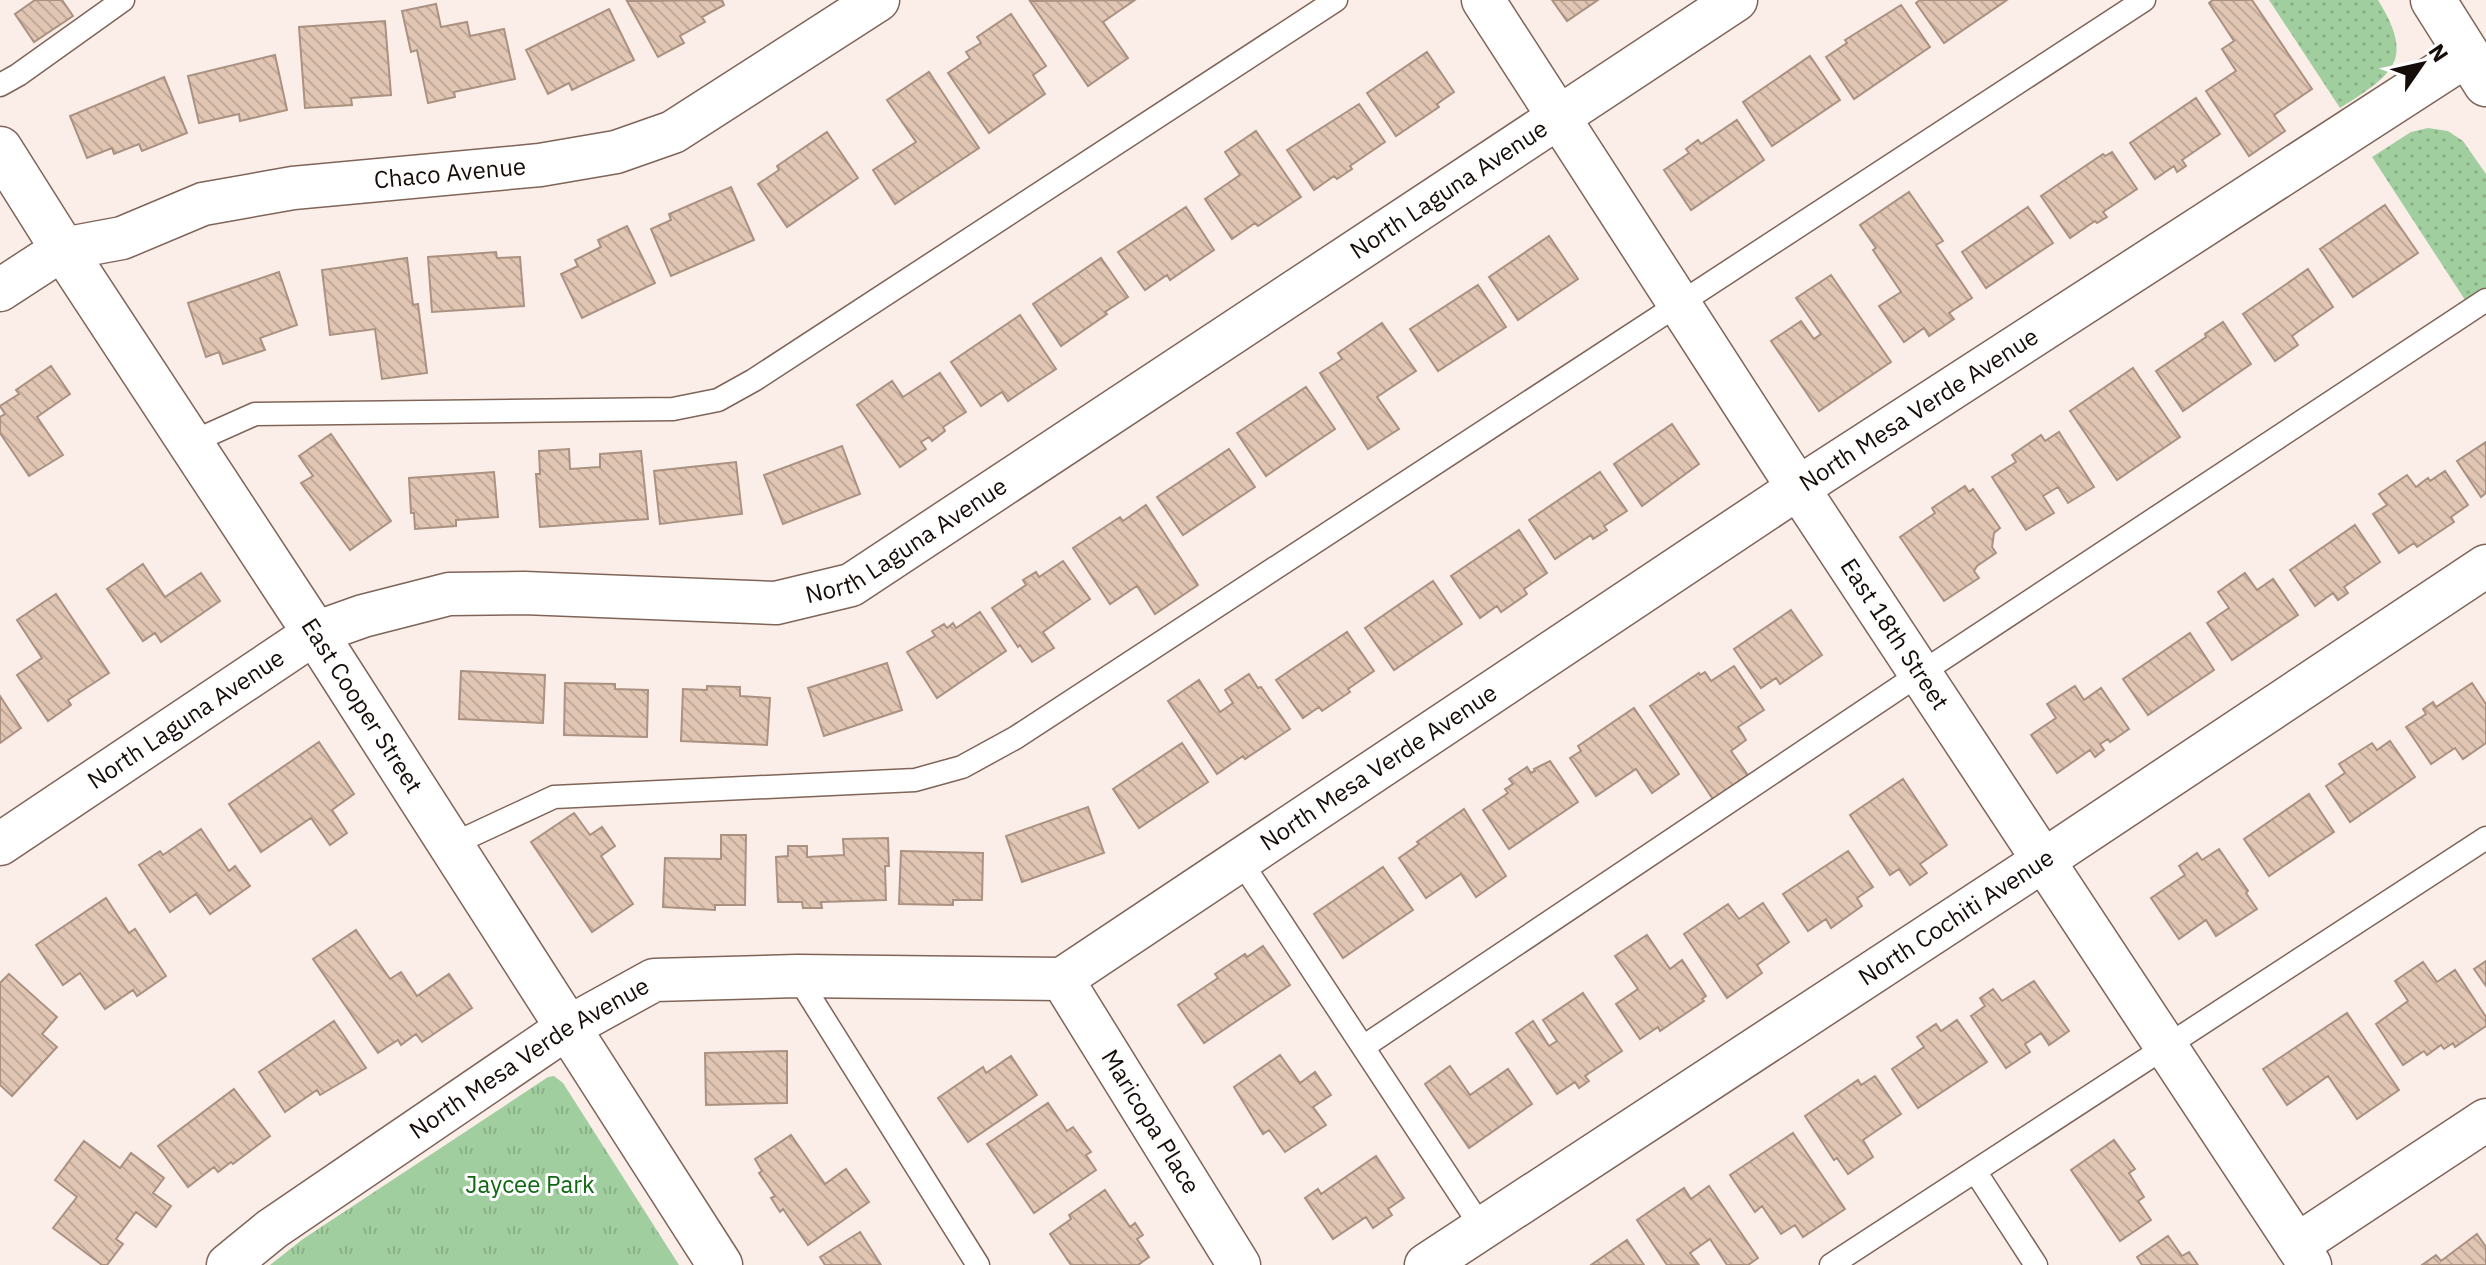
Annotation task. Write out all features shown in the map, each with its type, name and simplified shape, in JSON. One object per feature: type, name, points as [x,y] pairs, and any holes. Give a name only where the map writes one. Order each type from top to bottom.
[{"type":"street","name":"Chaco Avenue","points":[[0,290],[63,249],[122,238],[203,204],[293,188],[540,165],[616,152],[673,132],[878,0]]},
{"type":"street","name":"East 18th Street","points":[[1483,0],[1798,488],[2304,1255]]},
{"type":"street","name":"North Laguna Avenue","points":[[0,844],[315,633],[363,616],[449,594],[524,593],[776,603],[851,585],[1736,0]]},
{"type":"street","points":[[2433,0],[2476,69]]},
{"type":"street","name":"North Mesa Verde Avenue","points":[[228,1265],[281,1222],[567,1028],[654,980],[797,976],[1062,979],[1798,488],[2476,69]]},
{"type":"street","name":"East Cooper Street","points":[[0,149],[720,1265]]},
{"type":"street","name":"North Cochiti Avenue","points":[[1426,1265],[2486,566]]},
{"type":"street","name":"Maricopa Place","points":[[1062,979],[1239,1265]]},
{"type":"street","points":[[2304,1255],[2486,1120]]},
{"type":"lane","points":[[0,85],[123,0]]},
{"type":"lane","points":[[190,443],[255,414],[673,409],[718,400],[1336,0]]},
{"type":"lane","points":[[451,845],[554,797],[915,780],[962,767],[1015,738],[2144,0]]},
{"type":"lane","points":[[1363,1047],[2486,300]]},
{"type":"lane","points":[[1831,1265],[2486,838]]},
{"type":"lane","points":[[1240,860],[1482,1228]]},
{"type":"lane","points":[[797,976],[978,1265]]},
{"type":"lane","points":[[1975,1171],[2036,1265]]},
{"type":"green space","points":[[2269,0],[2378,0],[2395,38],[2393,64],[2373,86],[2340,108]]},
{"type":"green space","points":[[2428,128],[2448,131],[2463,141],[2486,174],[2486,291],[2467,303],[2372,157],[2411,132]]},
{"type":"green space","name":"Jaycee Park","points":[[554,1076],[563,1083],[679,1265],[270,1265],[303,1239],[548,1077]]},
{"type":"building","points":[[35,0],[62,0],[73,16],[34,42],[15,14]]},
{"type":"building","points":[[722,0],[724,5],[702,17],[705,22],[680,36],[684,43],[658,57],[627,1]]},
{"type":"building","points":[[1135,0],[1103,22],[1128,58],[1088,86],[1030,1]]},
{"type":"building","points":[[1552,0],[1598,0],[1567,21]]},
{"type":"building","points":[[1920,0],[2007,0],[1944,43],[1916,3]]},
{"type":"building","points":[[2213,0],[2252,0],[2312,89],[2274,115],[2285,131],[2249,156],[2206,91],[2236,71],[2222,49],[2234,41],[2209,3]]},
{"type":"building","points":[[436,4],[441,27],[467,22],[470,36],[504,29],[515,79],[454,92],[455,97],[428,103],[417,50],[411,52],[402,11]]},
{"type":"building","points":[[1901,5],[1930,47],[1854,99],[1826,57],[1847,43],[1845,40]]},
{"type":"building","points":[[609,9],[634,60],[572,90],[569,83],[548,94],[526,50]]},
{"type":"building","points":[[1011,14],[1046,66],[1033,75],[1045,94],[989,133],[948,73],[970,58],[966,52],[981,43],[977,37]]},
{"type":"building","points":[[385,21],[391,95],[351,98],[352,105],[305,108],[299,27]]},
{"type":"building","points":[[1427,52],[1454,92],[1437,104],[1439,107],[1396,136],[1367,93]]},
{"type":"building","points":[[275,55],[287,110],[240,121],[239,114],[199,123],[188,76]]},
{"type":"building","points":[[1810,56],[1840,100],[1772,146],[1743,102]]},
{"type":"building","points":[[929,72],[979,148],[895,204],[873,170],[916,142],[887,100]]},
{"type":"building","points":[[164,77],[187,133],[142,151],[139,144],[114,154],[112,148],[87,158],[70,116]]},
{"type":"building","points":[[2196,98],[2220,134],[2182,160],[2186,166],[2177,172],[2174,166],[2155,179],[2130,143]]},
{"type":"building","points":[[1359,104],[1385,142],[1350,166],[1352,169],[1337,179],[1334,176],[1314,190],[1287,150]]},
{"type":"building","points":[[1737,120],[1764,160],[1691,210],[1664,170],[1689,153],[1686,149],[1698,140],[1701,144]]},
{"type":"building","points":[[1256,131],[1301,197],[1258,226],[1255,223],[1232,239],[1205,199],[1240,175],[1225,152]]},
{"type":"building","points":[[827,132],[858,178],[787,227],[758,184],[779,170],[777,166]]},
{"type":"building","points":[[2112,152],[2137,189],[2103,212],[2107,217],[2097,223],[2095,221],[2070,238],[2041,196],[2103,154]]},
{"type":"building","points":[[731,187],[754,240],[671,276],[651,229],[671,220],[669,214]]},
{"type":"building","points":[[1909,192],[1943,241],[1936,245],[1972,298],[1949,313],[1954,319],[1929,336],[1924,328],[1904,342],[1879,306],[1901,292],[1860,225]]},
{"type":"building","points":[[2385,205],[2418,253],[2353,297],[2320,249]]},
{"type":"building","points":[[1186,207],[1214,250],[1170,280],[1167,275],[1145,290],[1118,252]]},
{"type":"building","points":[[2028,207],[2053,243],[1986,288],[1962,252]]},
{"type":"building","points":[[627,226],[655,283],[582,318],[561,274],[578,266],[575,260],[601,247],[598,240]]},
{"type":"building","points":[[1549,236],[1578,279],[1518,320],[1489,277]]},
{"type":"building","points":[[496,252],[497,258],[520,257],[524,306],[432,312],[428,257]]},
{"type":"building","points":[[407,258],[413,305],[418,304],[427,373],[382,379],[375,329],[330,335],[322,270]]},
{"type":"building","points":[[1101,258],[1128,297],[1061,346],[1033,304]]},
{"type":"building","points":[[2308,269],[2333,307],[2292,336],[2298,345],[2275,361],[2243,314]]},
{"type":"building","points":[[279,272],[297,325],[260,338],[265,350],[223,364],[219,352],[206,357],[188,303]]},
{"type":"building","points":[[1831,275],[1891,362],[1819,411],[1771,341],[1801,321],[1814,339],[1821,334],[1796,298]]},
{"type":"building","points":[[1478,285],[1506,327],[1438,371],[1410,329]]},
{"type":"building","points":[[1020,315],[1056,369],[1008,401],[1002,392],[981,406],[951,362]]},
{"type":"building","points":[[2223,322],[2251,364],[2183,411],[2156,371]]},
{"type":"building","points":[[1382,323],[1416,371],[1377,397],[1399,429],[1368,449],[1320,373],[1342,359],[1338,353]]},
{"type":"building","points":[[51,366],[70,394],[37,417],[63,455],[29,476],[0,433],[0,417],[5,414],[0,406],[19,394],[16,390]]},
{"type":"building","points":[[2133,368],[2180,437],[2117,480],[2070,411]]},
{"type":"building","points":[[940,373],[966,412],[943,427],[945,431],[932,441],[929,437],[921,442],[926,449],[900,467],[857,405],[892,381],[903,397]]},
{"type":"building","points":[[1306,387],[1335,429],[1266,476],[1237,433]]},
{"type":"building","points":[[1672,424],[1699,464],[1642,506],[1614,464]]},
{"type":"building","points":[[2059,432],[2094,487],[2068,503],[2058,487],[2043,496],[2054,513],[2026,530],[1992,477],[2016,462],[2012,455],[2041,435],[2045,441]]},
{"type":"building","points":[[331,434],[391,521],[350,550],[301,483],[313,476],[299,456]]},
{"type":"building","points":[[2486,442],[2486,493],[2481,497],[2457,461]]},
{"type":"building","points":[[842,446],[860,494],[783,524],[764,475]]},
{"type":"building","points":[[569,449],[570,469],[600,467],[600,454],[641,451],[648,519],[540,527],[536,474],[540,474],[539,451]]},
{"type":"building","points":[[1229,449],[1255,487],[1183,535],[1157,497]]},
{"type":"building","points":[[736,462],[742,514],[660,524],[654,471]]},
{"type":"building","points":[[2445,471],[2468,505],[2451,517],[2454,522],[2417,547],[2414,543],[2399,553],[2373,514],[2387,505],[2379,494],[2407,475],[2416,487]]},
{"type":"building","points":[[494,472],[498,517],[456,520],[456,526],[415,529],[409,478]]},
{"type":"building","points":[[1600,472],[1627,511],[1604,526],[1607,530],[1593,539],[1591,535],[1555,559],[1529,520]]},
{"type":"building","points":[[1965,486],[1969,492],[1973,489],[2000,528],[1994,533],[1992,547],[1996,553],[1977,566],[1974,571],[1979,578],[1944,601],[1900,537],[1935,513],[1932,508]]},
{"type":"building","points":[[1146,505],[1198,585],[1155,614],[1137,586],[1110,604],[1073,548],[1120,517],[1123,521]]},
{"type":"building","points":[[2355,525],[2380,562],[2344,587],[2348,593],[2338,600],[2333,593],[2315,606],[2290,570]]},
{"type":"building","points":[[1519,530],[1547,573],[1524,589],[1527,594],[1501,612],[1497,606],[1480,618],[1451,576]]},
{"type":"building","points":[[1063,561],[1090,599],[1043,632],[1054,648],[1032,662],[992,608],[1026,585],[1023,580],[1036,572],[1039,577]]},
{"type":"building","points":[[143,564],[165,597],[201,573],[220,601],[161,642],[155,633],[143,641],[107,589]]},
{"type":"building","points":[[2245,573],[2257,590],[2273,579],[2298,615],[2232,660],[2207,623],[2229,608],[2218,592]]},
{"type":"building","points":[[1433,581],[1462,624],[1394,670],[1365,628]]},
{"type":"building","points":[[56,594],[109,673],[68,700],[71,705],[48,721],[17,675],[42,658],[17,620]]},
{"type":"building","points":[[1791,610],[1822,655],[1780,684],[1776,678],[1761,688],[1734,649]]},
{"type":"building","points":[[980,612],[1006,651],[937,698],[907,652],[935,636],[932,631],[944,624],[947,628],[953,623],[956,628]]},
{"type":"building","points":[[1347,632],[1374,671],[1322,711],[1319,707],[1303,718],[1276,680]]},
{"type":"building","points":[[2190,633],[2214,670],[2148,715],[2123,679]]},
{"type":"building","points":[[887,663],[902,710],[824,736],[808,688]]},
{"type":"building","points":[[1734,666],[1764,710],[1738,727],[1746,740],[1731,751],[1752,781],[1717,805],[1650,706],[1699,673],[1705,672],[1711,681]]},
{"type":"building","points":[[461,671],[545,675],[543,723],[459,719]]},
{"type":"building","points":[[1249,674],[1290,729],[1217,774],[1168,701],[1199,680],[1220,712],[1233,703],[1225,690]]},
{"type":"building","points":[[565,683],[615,684],[615,689],[648,690],[647,737],[564,735]]},
{"type":"building","points":[[2472,683],[2486,704],[2486,743],[2463,759],[2455,748],[2431,764],[2406,727],[2426,714],[2423,709],[2433,702],[2436,707]]},
{"type":"building","points":[[707,686],[740,687],[740,696],[770,698],[767,745],[681,741],[683,689],[707,690]]},
{"type":"building","points":[[2075,686],[2084,700],[2101,688],[2129,729],[2110,742],[2108,739],[2100,744],[2104,750],[2095,757],[2090,750],[2057,773],[2031,735],[2056,718],[2047,704]]},
{"type":"building","points":[[0,696],[21,728],[0,743]]},
{"type":"building","points":[[1634,708],[1679,774],[1652,793],[1636,769],[1596,796],[1570,758],[1581,751],[1578,746]]},
{"type":"building","points":[[2390,741],[2415,777],[2350,822],[2326,786],[2345,773],[2339,764],[2372,743],[2377,750]]},
{"type":"building","points":[[319,742],[354,794],[332,810],[347,833],[330,845],[311,818],[261,852],[229,804]]},
{"type":"building","points":[[1182,743],[1208,782],[1139,828],[1113,789]]},
{"type":"building","points":[[1550,761],[1578,802],[1509,849],[1483,810],[1508,793],[1505,789],[1513,784],[1509,779],[1527,767],[1531,773]]},
{"type":"building","points":[[1903,779],[1947,845],[1920,864],[1927,873],[1910,885],[1899,869],[1890,875],[1850,815]]},
{"type":"building","points":[[2309,794],[2334,832],[2269,876],[2244,839]]},
{"type":"building","points":[[1088,807],[1104,853],[1022,882],[1006,836]]},
{"type":"building","points":[[1464,809],[1506,876],[1476,897],[1461,874],[1426,898],[1399,858]]},
{"type":"building","points":[[574,813],[590,835],[602,827],[615,846],[601,856],[633,904],[592,932],[531,842]]},
{"type":"building","points":[[201,829],[229,871],[235,866],[250,886],[210,914],[196,894],[170,912],[139,865],[160,851],[163,855]]},
{"type":"building","points":[[721,835],[746,835],[745,905],[715,905],[715,910],[663,907],[665,858],[721,859]]},
{"type":"building","points":[[888,838],[886,900],[821,902],[822,908],[803,908],[802,902],[778,902],[776,857],[788,856],[788,846],[807,846],[807,857],[844,855],[843,839]]},
{"type":"building","points":[[2219,849],[2257,909],[2216,936],[2206,920],[2179,939],[2151,898],[2185,875],[2179,866],[2197,853],[2202,860]]},
{"type":"building","points":[[901,851],[983,853],[982,900],[953,900],[953,905],[899,904]]},
{"type":"building","points":[[1848,851],[1873,887],[1857,898],[1862,906],[1831,928],[1826,919],[1808,931],[1783,894]]},
{"type":"building","points":[[1383,867],[1413,910],[1343,958],[1314,914]]},
{"type":"building","points":[[106,898],[129,933],[135,929],[166,976],[137,996],[133,990],[105,1009],[80,973],[63,985],[36,945]]},
{"type":"building","points":[[1763,903],[1789,942],[1757,965],[1762,973],[1727,998],[1684,934],[1728,904],[1739,919]]},
{"type":"building","points":[[356,930],[390,979],[401,972],[417,996],[449,974],[472,1008],[422,1042],[416,1034],[401,1045],[398,1040],[378,1053],[313,959]]},
{"type":"building","points":[[1647,935],[1670,969],[1682,960],[1706,996],[1702,999],[1704,1001],[1660,1031],[1658,1027],[1640,1039],[1616,1004],[1638,989],[1615,956]]},
{"type":"building","points":[[1263,946],[1290,985],[1204,1043],[1178,1005],[1218,978],[1215,974]]},
{"type":"building","points":[[2486,961],[2486,986],[2474,969]]},
{"type":"building","points":[[2423,962],[2437,982],[2455,970],[2486,1017],[2486,1026],[2455,1047],[2453,1043],[2444,1049],[2441,1045],[2427,1055],[2424,1051],[2403,1065],[2376,1024],[2408,1001],[2395,981]]},
{"type":"building","points":[[9,974],[57,1017],[42,1034],[57,1047],[12,1096],[0,1085],[0,983]]},
{"type":"building","points":[[2034,981],[2069,1031],[2049,1045],[2041,1033],[2025,1044],[2030,1052],[2006,1068],[1971,1016],[1985,1006],[1980,998],[1993,989],[2002,1001]]},
{"type":"building","points":[[1583,993],[1622,1051],[1585,1076],[1589,1081],[1579,1088],[1575,1082],[1557,1094],[1516,1033],[1533,1021],[1549,1046],[1557,1041],[1543,1020]]},
{"type":"building","points":[[2347,1013],[2399,1090],[2357,1119],[2328,1076],[2287,1105],[2263,1069]]},
{"type":"building","points":[[1957,1020],[1987,1062],[1918,1108],[1892,1069],[1924,1047],[1917,1037],[1936,1024],[1941,1031]]},
{"type":"building","points":[[334,1021],[366,1068],[320,1095],[317,1090],[285,1112],[259,1072]]},
{"type":"building","points":[[787,1051],[787,1103],[706,1105],[705,1053]]},
{"type":"building","points":[[1280,1055],[1300,1083],[1315,1072],[1331,1095],[1313,1107],[1326,1125],[1285,1152],[1269,1130],[1263,1134],[1234,1087]]},
{"type":"building","points":[[1011,1056],[1037,1095],[968,1142],[938,1098],[983,1067],[986,1073]]},
{"type":"building","points":[[1450,1066],[1470,1095],[1508,1069],[1532,1104],[1469,1148],[1425,1084]]},
{"type":"building","points":[[1875,1076],[1901,1114],[1863,1140],[1873,1157],[1848,1174],[1837,1158],[1834,1160],[1805,1116],[1858,1080],[1861,1085]]},
{"type":"building","points":[[234,1089],[270,1136],[233,1164],[231,1162],[218,1172],[214,1167],[188,1187],[158,1146]]},
{"type":"building","points":[[1048,1103],[1067,1131],[1073,1127],[1091,1152],[1086,1155],[1096,1170],[1034,1213],[987,1144]]},
{"type":"building","points":[[1793,1133],[1845,1209],[1803,1237],[1795,1225],[1781,1234],[1762,1206],[1755,1212],[1730,1175]]},
{"type":"building","points":[[791,1135],[825,1184],[846,1169],[869,1202],[808,1245],[783,1209],[780,1212],[771,1198],[775,1196],[759,1173],[762,1171],[755,1159]]},
{"type":"building","points":[[2114,1140],[2135,1169],[2129,1173],[2144,1197],[2138,1201],[2151,1220],[2120,1241],[2071,1170]]},
{"type":"building","points":[[84,1141],[120,1168],[131,1153],[164,1178],[153,1193],[171,1206],[156,1227],[136,1212],[116,1239],[123,1244],[107,1265],[102,1265],[53,1228],[77,1197],[55,1180]]},
{"type":"building","points":[[1376,1156],[1404,1198],[1388,1209],[1392,1215],[1373,1228],[1366,1217],[1333,1239],[1305,1198],[1318,1189],[1321,1194]]},
{"type":"building","points":[[1709,1186],[1758,1258],[1748,1265],[1727,1265],[1710,1239],[1690,1253],[1699,1265],[1667,1265],[1637,1220],[1684,1188],[1691,1199]]},
{"type":"building","points":[[1105,1190],[1130,1227],[1135,1223],[1143,1235],[1137,1239],[1149,1257],[1138,1265],[1071,1265],[1050,1234],[1071,1219],[1069,1215]]},
{"type":"building","points":[[860,1232],[881,1265],[825,1265],[820,1257]]},
{"type":"building","points":[[2477,1234],[2486,1247],[2486,1265],[2422,1265],[2436,1255],[2441,1261]]},
{"type":"building","points":[[2168,1236],[2182,1256],[2189,1252],[2198,1265],[2142,1265],[2137,1257]]},
{"type":"building","points":[[1627,1240],[1644,1265],[1591,1265]]}]
